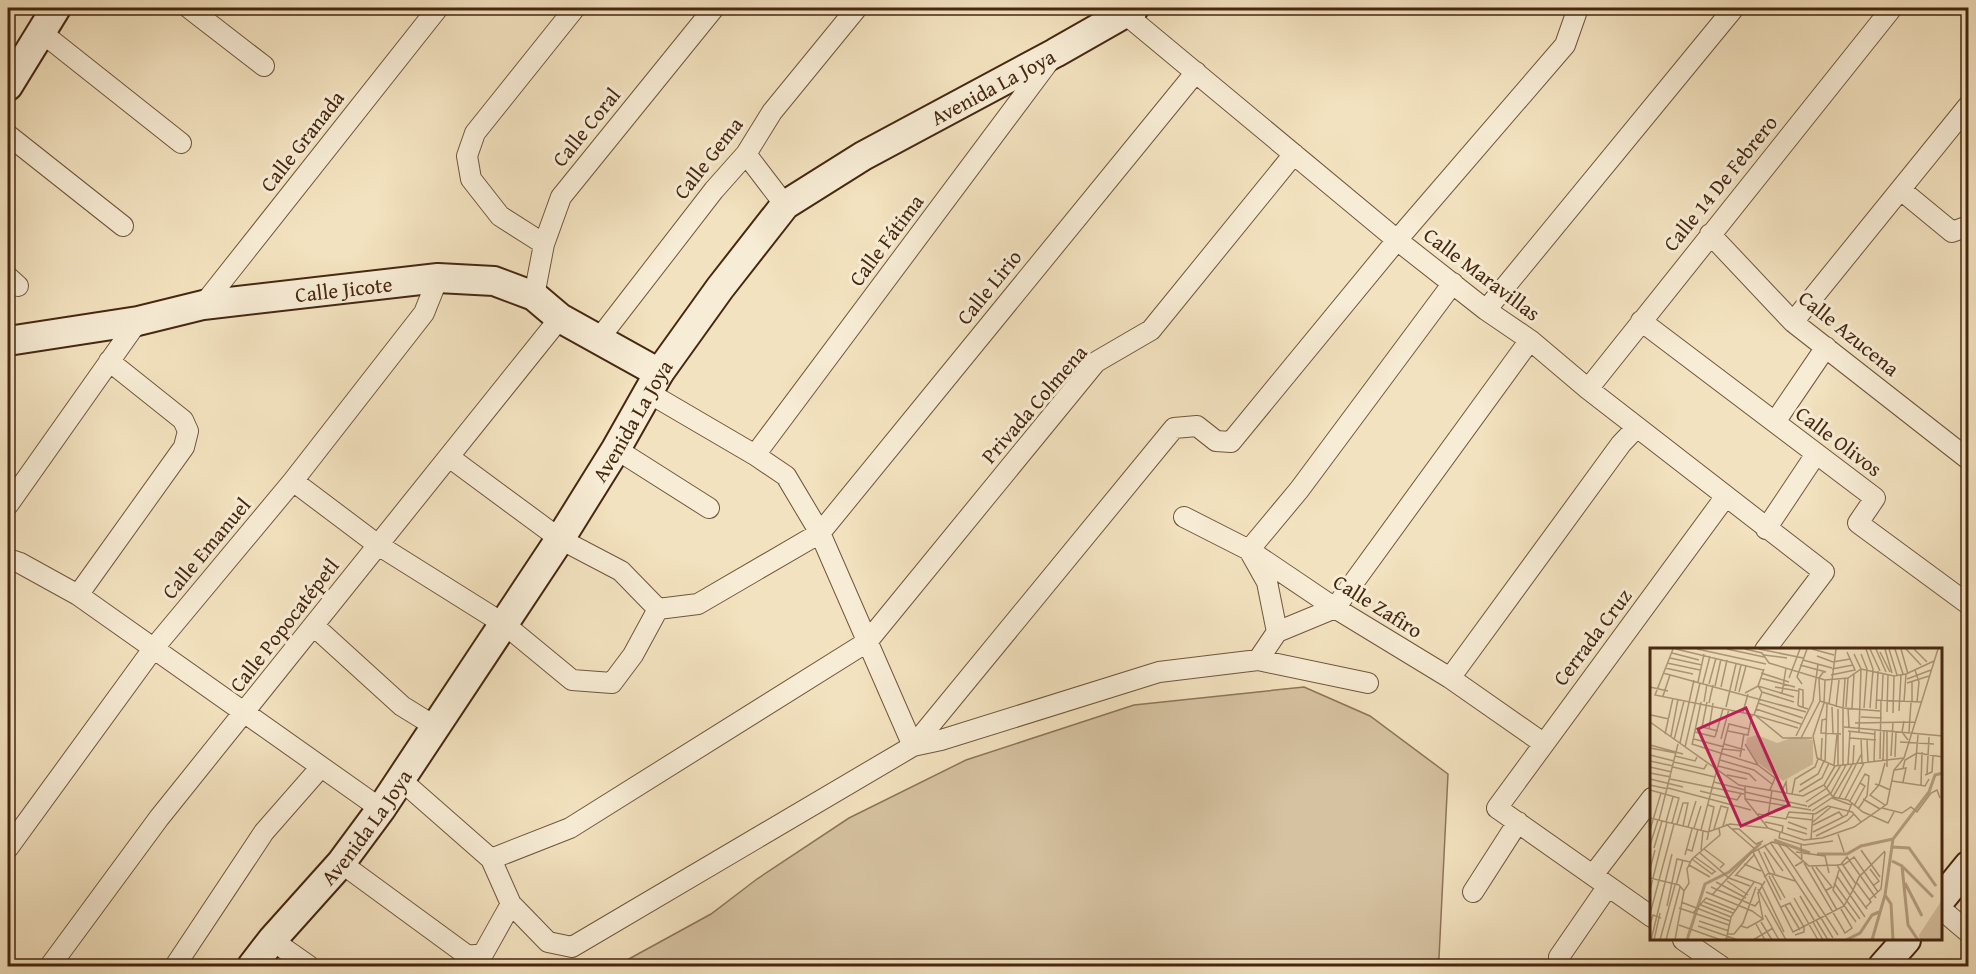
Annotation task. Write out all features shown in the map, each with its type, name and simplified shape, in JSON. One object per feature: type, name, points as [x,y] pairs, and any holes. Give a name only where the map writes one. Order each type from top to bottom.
[{"type":"main road","points":[[8,86],[56,8]]},
{"type":"main road","name":"Avenida La Joya","points":[[252,966],[272,940],[341,863],[381,809],[560,539],[654,383],[720,288],[785,205],[863,156],[1055,53],[1125,9]]},
{"type":"main road","name":"Calle Jicote","points":[[8,341],[138,321],[203,305],[438,278],[494,281],[534,296],[560,318],[598,340],[654,383]]},
{"type":"main road","points":[[1943,896],[1968,866]]},
{"type":"main road","points":[[1883,966],[1904,941]]},
{"type":"street","points":[[189,8],[264,66]]},
{"type":"street","name":"Calle Granada","points":[[203,305],[438,8]]},
{"type":"street","points":[[544,244],[500,216],[471,179],[467,156],[475,133],[575,8]]},
{"type":"street","name":"Calle Coral","points":[[534,296],[544,244],[561,197],[714,8]]},
{"type":"street","name":"Calle Gema","points":[[598,340],[714,190],[746,154],[772,112],[857,8]]},
{"type":"street","points":[[913,746],[1174,428],[1197,426],[1216,441],[1231,442],[1397,240],[1565,45],[1578,8]]},
{"type":"street","points":[[1486,309],[1734,8]]},
{"type":"street","name":"Calle 14 De Febrero","points":[[1588,389],[1892,8]]},
{"type":"street","name":"Calle Maravillas","points":[[1125,9],[1196,72],[1397,240],[1530,340],[1588,389],[1824,572],[1767,648]]},
{"type":"street","points":[[41,32],[181,143]]},
{"type":"street","name":"Calle Fátima","points":[[755,456],[1055,53]]},
{"type":"street","name":"Calle Lirio","points":[[820,533],[1196,72]]},
{"type":"street","points":[[1793,322],[1968,106]]},
{"type":"street","points":[[8,135],[123,226]]},
{"type":"street","points":[[746,154],[785,205]]},
{"type":"street","name":"Privada Colmena","points":[[491,860],[570,828],[867,642],[1096,362],[1151,330],[1294,154]]},
{"type":"street","points":[[1901,190],[1952,232],[1968,226]]},
{"type":"street","name":"Calle Azucena","points":[[1710,234],[1793,322],[1968,459]]},
{"type":"street","name":"Calle Emanuel","points":[[8,848],[153,649],[293,481],[424,313],[438,278]]},
{"type":"street","points":[[1277,632],[1267,582],[1249,550],[1299,490],[1453,284]]},
{"type":"street","name":"Calle Popocatépetl","points":[[50,966],[159,818],[560,318]]},
{"type":"street","points":[[8,505],[138,321]]},
{"type":"street","name":"Calle Olivos","points":[[1641,321],[1875,498],[1858,523],[1968,604]]},
{"type":"street","points":[[1258,660],[1277,632],[1335,608],[1530,340]]},
{"type":"street","points":[[1775,422],[1826,347]]},
{"type":"street","points":[[78,595],[184,447],[188,431],[183,420],[109,361]]},
{"type":"street","points":[[654,383],[786,476],[820,533],[913,746]]},
{"type":"street","points":[[1450,678],[1622,444],[1637,427]]},
{"type":"street","points":[[616,449],[709,508]]},
{"type":"street","points":[[1766,529],[1816,454]]},
{"type":"street","points":[[449,457],[560,539],[621,571],[658,609]]},
{"type":"street","points":[[293,481],[378,544],[504,624],[572,680],[612,683],[633,655],[658,609]]},
{"type":"street","name":"Cerrada Cruz","points":[[1518,822],[1497,808],[1726,496]]},
{"type":"street","name":"Calle Zafiro","points":[[1184,517],[1249,550],[1335,608],[1450,678],[1544,743]]},
{"type":"street","points":[[658,609],[698,604],[820,533]]},
{"type":"street","points":[[8,559],[20,563],[78,595],[381,809]]},
{"type":"street","points":[[314,626],[402,706],[436,727]]},
{"type":"street","points":[[401,780],[491,860],[511,904],[548,942],[572,947],[913,746],[953,736],[1159,672],[1258,660],[1368,683]]},
{"type":"street","points":[[175,966],[264,832],[321,767]]},
{"type":"street","points":[[1559,957],[1600,881],[1650,801]]},
{"type":"street","points":[[1473,892],[1518,822],[1650,916]]},
{"type":"street","points":[[341,863],[468,956],[483,954],[511,904]]},
{"type":"street","points":[[1943,912],[1968,932]]},
{"type":"street","points":[[272,940],[309,966]]},
{"type":"street","points":[[1686,941],[1721,966]]},
{"type":"shaded area","points":[[1304,687],[1370,716],[1448,774],[1439,958],[1430,966],[616,966],[711,914],[757,879],[849,818],[966,760],[1134,705]]}]
